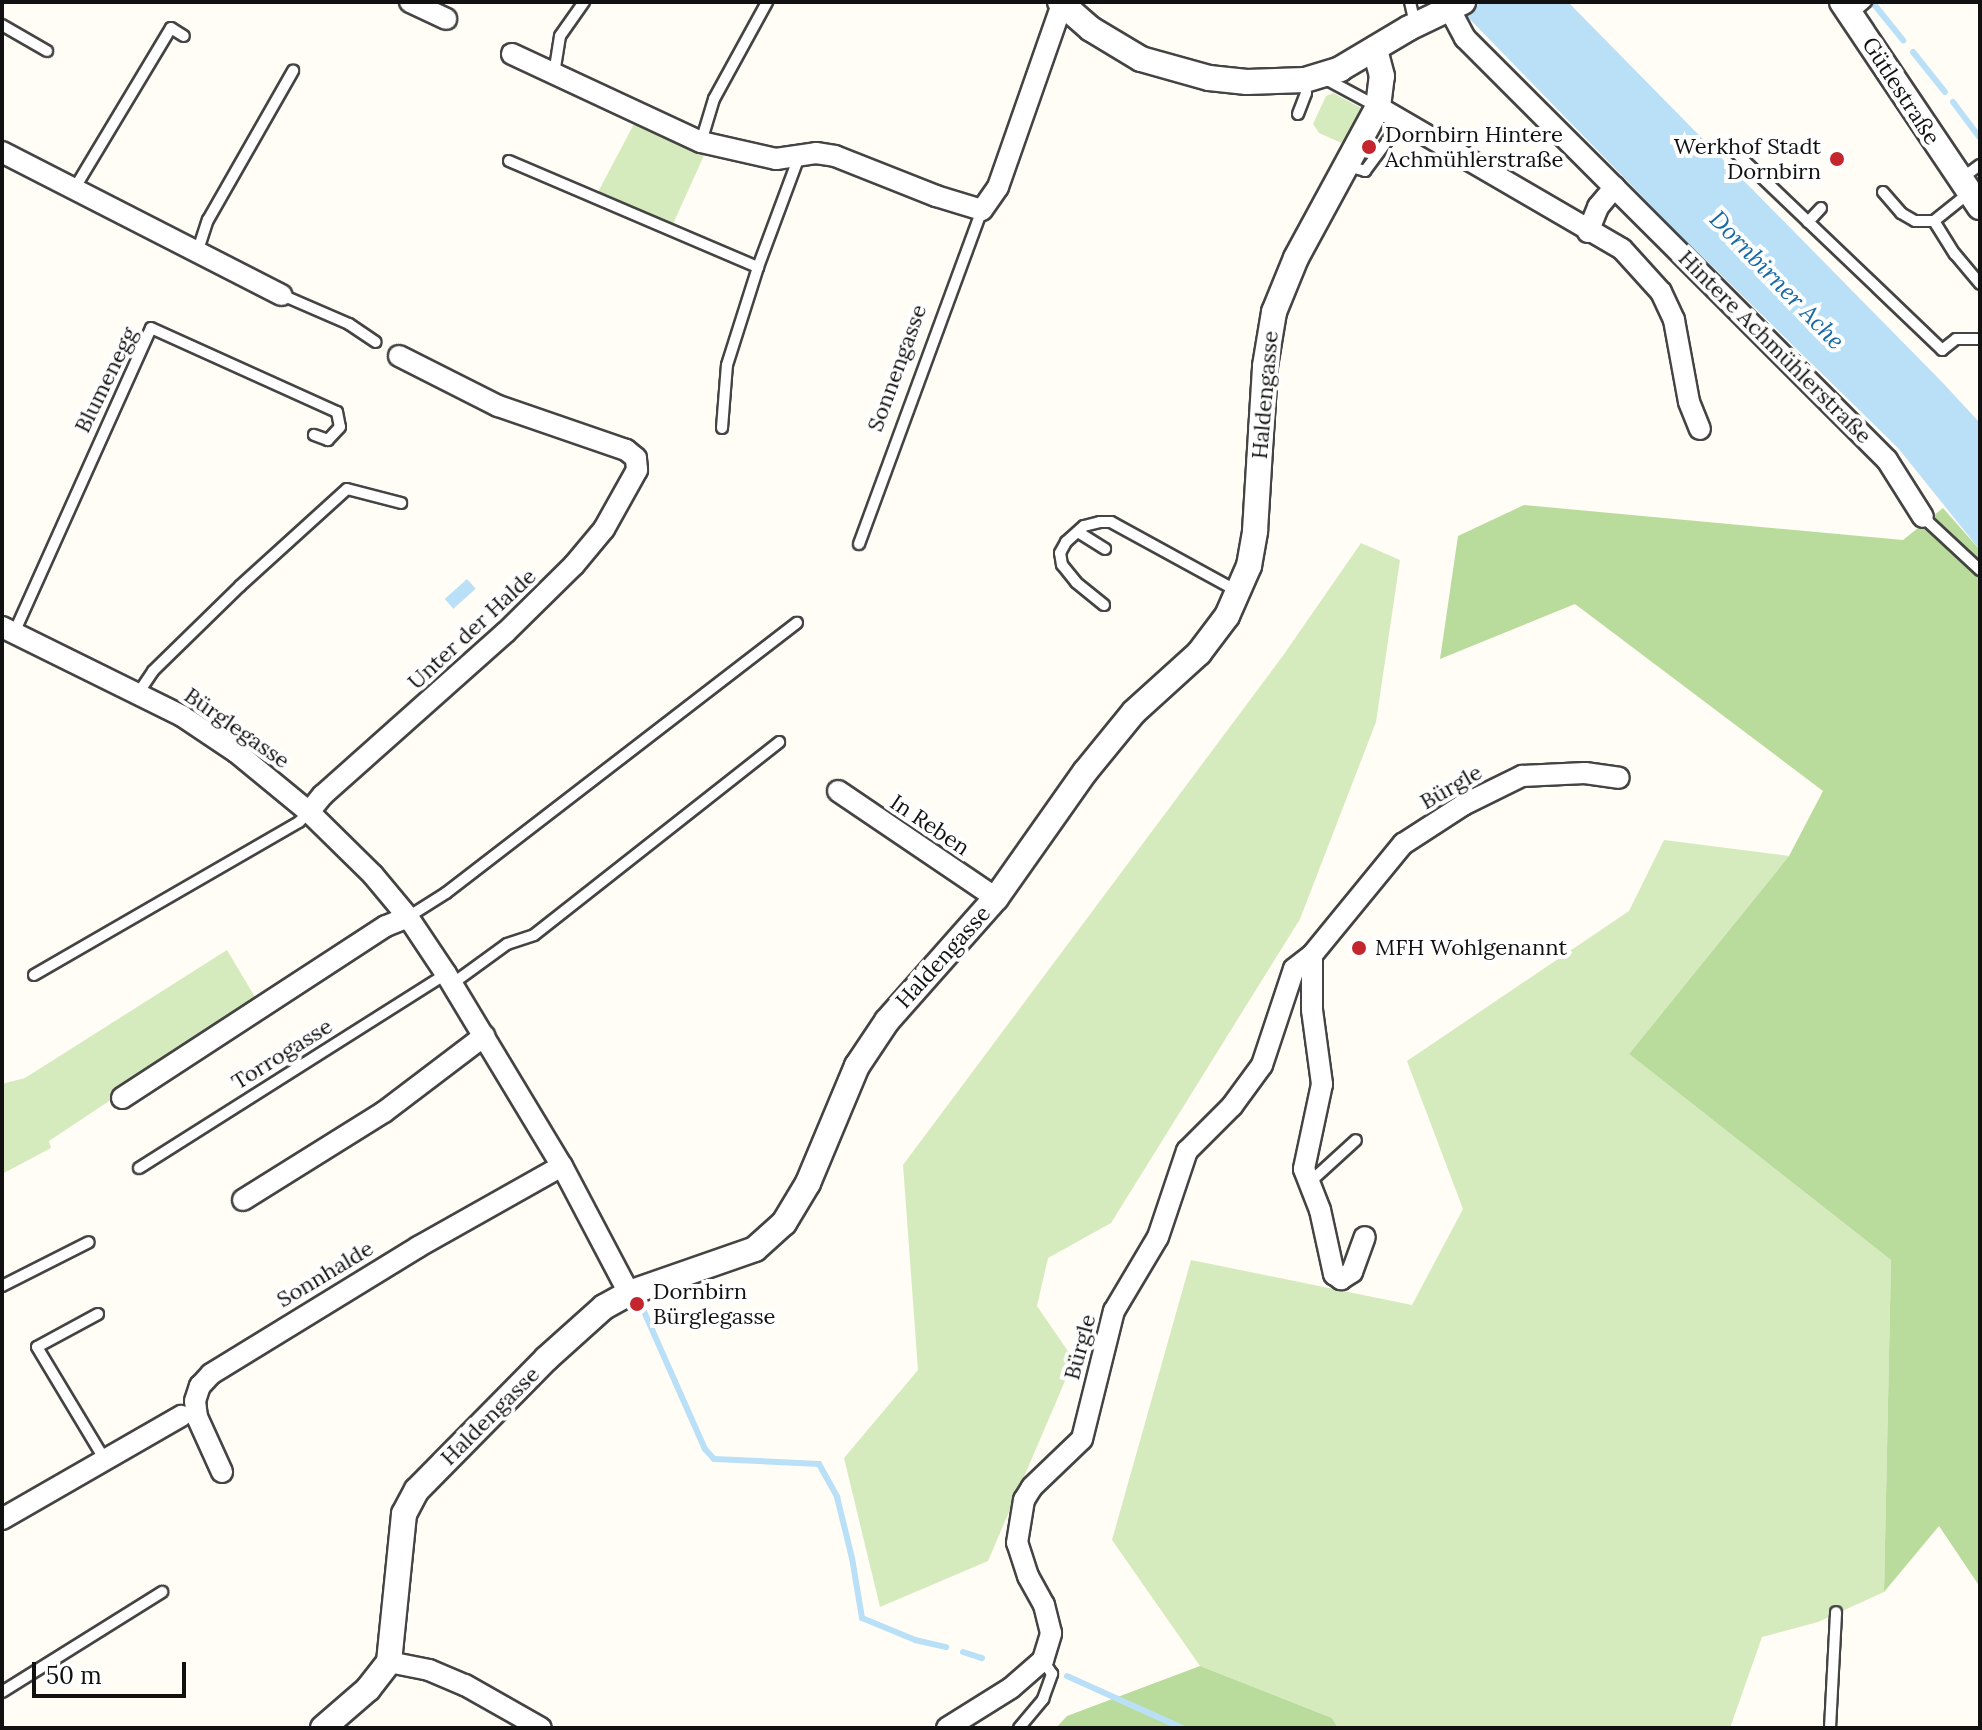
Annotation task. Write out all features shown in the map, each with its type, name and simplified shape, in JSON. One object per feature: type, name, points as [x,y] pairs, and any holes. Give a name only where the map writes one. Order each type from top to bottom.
[{"type":"street","points":[[410,2],[446,19]]},
{"type":"street","points":[[1061,3],[1114,44],[1166,68],[1247,82],[1312,78],[1340,69],[1375,49],[1412,13],[1451,7]]},
{"type":"street","name":"Sonnengasse","points":[[982,210],[998,187],[1061,3]]},
{"type":"street","name":"Gütlestraße","points":[[1853,6],[1970,193]]},
{"type":"street","name":"Hintere Achmühlerstraße","points":[[1451,7],[1465,38],[1887,460],[1923,517]]},
{"type":"street","name":"Haldengasse","points":[[389,1662],[398,1602],[401,1528],[404,1514],[417,1490],[546,1359],[604,1307],[629,1293],[755,1249],[784,1223],[808,1183],[857,1066],[887,1021],[996,898],[1085,772],[1134,712],[1206,645],[1239,592],[1249,566],[1255,531],[1265,366],[1274,312],[1296,258],[1378,107],[1382,76],[1375,49]]},
{"type":"street","points":[[512,54],[701,142],[776,159],[816,153],[835,156],[936,196],[982,210]]},
{"type":"street","name":"Hintere Achmühlerstraße","points":[[1378,107],[1403,119],[1588,232],[1622,249],[1661,292],[1674,320],[1689,402],[1700,429]]},
{"type":"street","points":[[2,152],[73,191],[282,295]]},
{"type":"street","points":[[1588,232],[1598,207],[1615,187]]},
{"type":"street","name":"Unter der Halde","points":[[309,812],[323,795],[505,633],[574,565],[604,529],[637,470],[636,458],[626,450],[498,406],[399,356]]},
{"type":"street","name":"Bürglegasse","points":[[8,630],[139,692],[236,752],[309,812],[373,875],[408,917],[484,1036],[562,1166],[629,1293]]},
{"type":"street","name":"Bürgle","points":[[1043,1660],[1051,1633],[1044,1605],[1028,1576],[1017,1543],[1024,1500],[1032,1487],[1082,1439],[1114,1311],[1158,1237],[1187,1151],[1232,1106],[1262,1065],[1294,969],[1312,955],[1403,844],[1463,805],[1522,776],[1585,773],[1619,778]]},
{"type":"street","name":"In Reben","points":[[838,791],[996,898]]},
{"type":"street","points":[[122,1098],[386,926],[408,917]]},
{"type":"street","points":[[1312,955],[1312,1010],[1322,1084],[1304,1169],[1320,1210],[1334,1274],[1341,1279],[1352,1272],[1365,1237]]},
{"type":"street","points":[[243,1200],[384,1112],[484,1036]]},
{"type":"street","name":"Sonnhalde","points":[[222,1472],[197,1417],[195,1401],[200,1386],[211,1374],[418,1247],[562,1166]]},
{"type":"street","points":[[2,1519],[181,1416]]},
{"type":"street","points":[[947,1728],[1011,1688],[1043,1660]]},
{"type":"street","points":[[323,1728],[368,1689],[389,1662],[429,1670],[465,1685],[541,1728]]},
{"type":"lane","points":[[554,74],[560,36],[584,2]]},
{"type":"lane","points":[[701,142],[714,99],[767,2]]},
{"type":"lane","points":[[2,25],[47,51]]},
{"type":"lane","points":[[73,191],[171,28],[184,36]]},
{"type":"lane","points":[[197,253],[208,220],[293,71]]},
{"type":"lane","points":[[1298,114],[1312,78],[1378,107]]},
{"type":"lane","points":[[1347,166],[1365,171],[1403,119]]},
{"type":"lane","points":[[1732,149],[1942,350],[1956,339],[1980,339]]},
{"type":"lane","points":[[722,428],[727,365],[758,267],[799,157]]},
{"type":"lane","points":[[509,161],[758,267]]},
{"type":"lane","points":[[1883,192],[1901,213],[1915,221],[1934,221],[1970,193],[1980,165]]},
{"type":"lane","points":[[1808,222],[1821,208]]},
{"type":"lane","name":"Sonnengasse","points":[[859,544],[982,210]]},
{"type":"lane","points":[[1934,221],[1955,254],[1980,284]]},
{"type":"lane","points":[[282,295],[349,324],[376,342]]},
{"type":"lane","name":"Blumenegg","points":[[8,630],[151,328],[337,412],[340,427],[328,440],[314,435]]},
{"type":"lane","points":[[139,692],[153,671],[347,489],[401,503]]},
{"type":"lane","points":[[1923,517],[1980,570]]},
{"type":"lane","points":[[1104,605],[1076,582],[1062,565],[1060,553],[1066,542],[1093,523],[1111,522],[1239,592]]},
{"type":"lane","points":[[1078,532],[1105,549]]},
{"type":"lane","points":[[408,917],[446,893],[797,623]]},
{"type":"lane","points":[[449,979],[507,944],[534,935],[779,742]]},
{"type":"lane","points":[[34,975],[299,822],[309,812]]},
{"type":"lane","name":"Torrogasse","points":[[139,1168],[449,979]]},
{"type":"lane","points":[[1310,1182],[1356,1140]]},
{"type":"lane","points":[[2,1286],[89,1242]]},
{"type":"lane","points":[[98,1314],[37,1347],[105,1460]]},
{"type":"lane","points":[[2,1692],[162,1592]]},
{"type":"lane","points":[[1830,1728],[1836,1612]]},
{"type":"lane","points":[[1019,1728],[1043,1699],[1052,1674],[1043,1660]]},
{"type":"green space","points":[[1333,93],[1363,109],[1346,145],[1319,133],[1313,124],[1326,96]]},
{"type":"green space","points":[[635,122],[706,151],[673,224],[597,194]]},
{"type":"green space","points":[[1524,505],[1903,540],[1943,508],[1980,550],[1980,1587],[1939,1526],[1884,1592],[1891,1260],[1629,1054],[1789,856],[1823,791],[1575,604],[1440,659],[1458,536]]},
{"type":"green space","points":[[1361,543],[1400,560],[1376,722],[1300,919],[1111,1223],[1048,1258],[1037,1306],[1074,1360],[988,1561],[880,1607],[844,1458],[918,1370],[903,1165],[1282,657]]},
{"type":"green space","points":[[1664,840],[1789,856],[1629,1054],[1891,1260],[1884,1592],[1818,1622],[1762,1637],[1730,1728],[1338,1728],[1332,1718],[1200,1666],[1112,1540],[1191,1260],[1412,1305],[1463,1209],[1407,1061],[1629,911]]},
{"type":"green space","points":[[227,950],[258,1002],[49,1141],[51,1148],[2,1174],[2,1084],[25,1078]]},
{"type":"green space","points":[[1200,1666],[1332,1718],[1338,1728],[1056,1728],[1067,1716]]},
{"type":"water","name":"Dornbirner Ache","points":[[1453,2],[1568,2],[1942,382],[1980,423],[1980,550],[1898,448],[1673,228]]},
{"type":"water","points":[[467,579],[476,589],[453,609],[445,599]]},
{"type":"waterway","points":[[1873,3],[1903,40]]},
{"type":"waterway","points":[[1913,52],[1945,92]]},
{"type":"waterway","points":[[1953,102],[1980,138]]},
{"type":"waterway","points":[[642,1307],[705,1449],[714,1459],[819,1464],[837,1497],[862,1618],[915,1640],[946,1647]]},
{"type":"waterway","points":[[963,1652],[982,1658]]},
{"type":"waterway","points":[[1067,1676],[1182,1728]]},
{"type":"place","name":"Dornbirn Hintere Achmühlerstraße","points":[[1369,147]]},
{"type":"place","name":"Werkhof Stadt Dornbirn","points":[[1837,159]]},
{"type":"place","name":"MFH Wohlgenannt","points":[[1359,948]]},
{"type":"place","name":"Dornbirn Bürglegasse","points":[[637,1304]]}]
